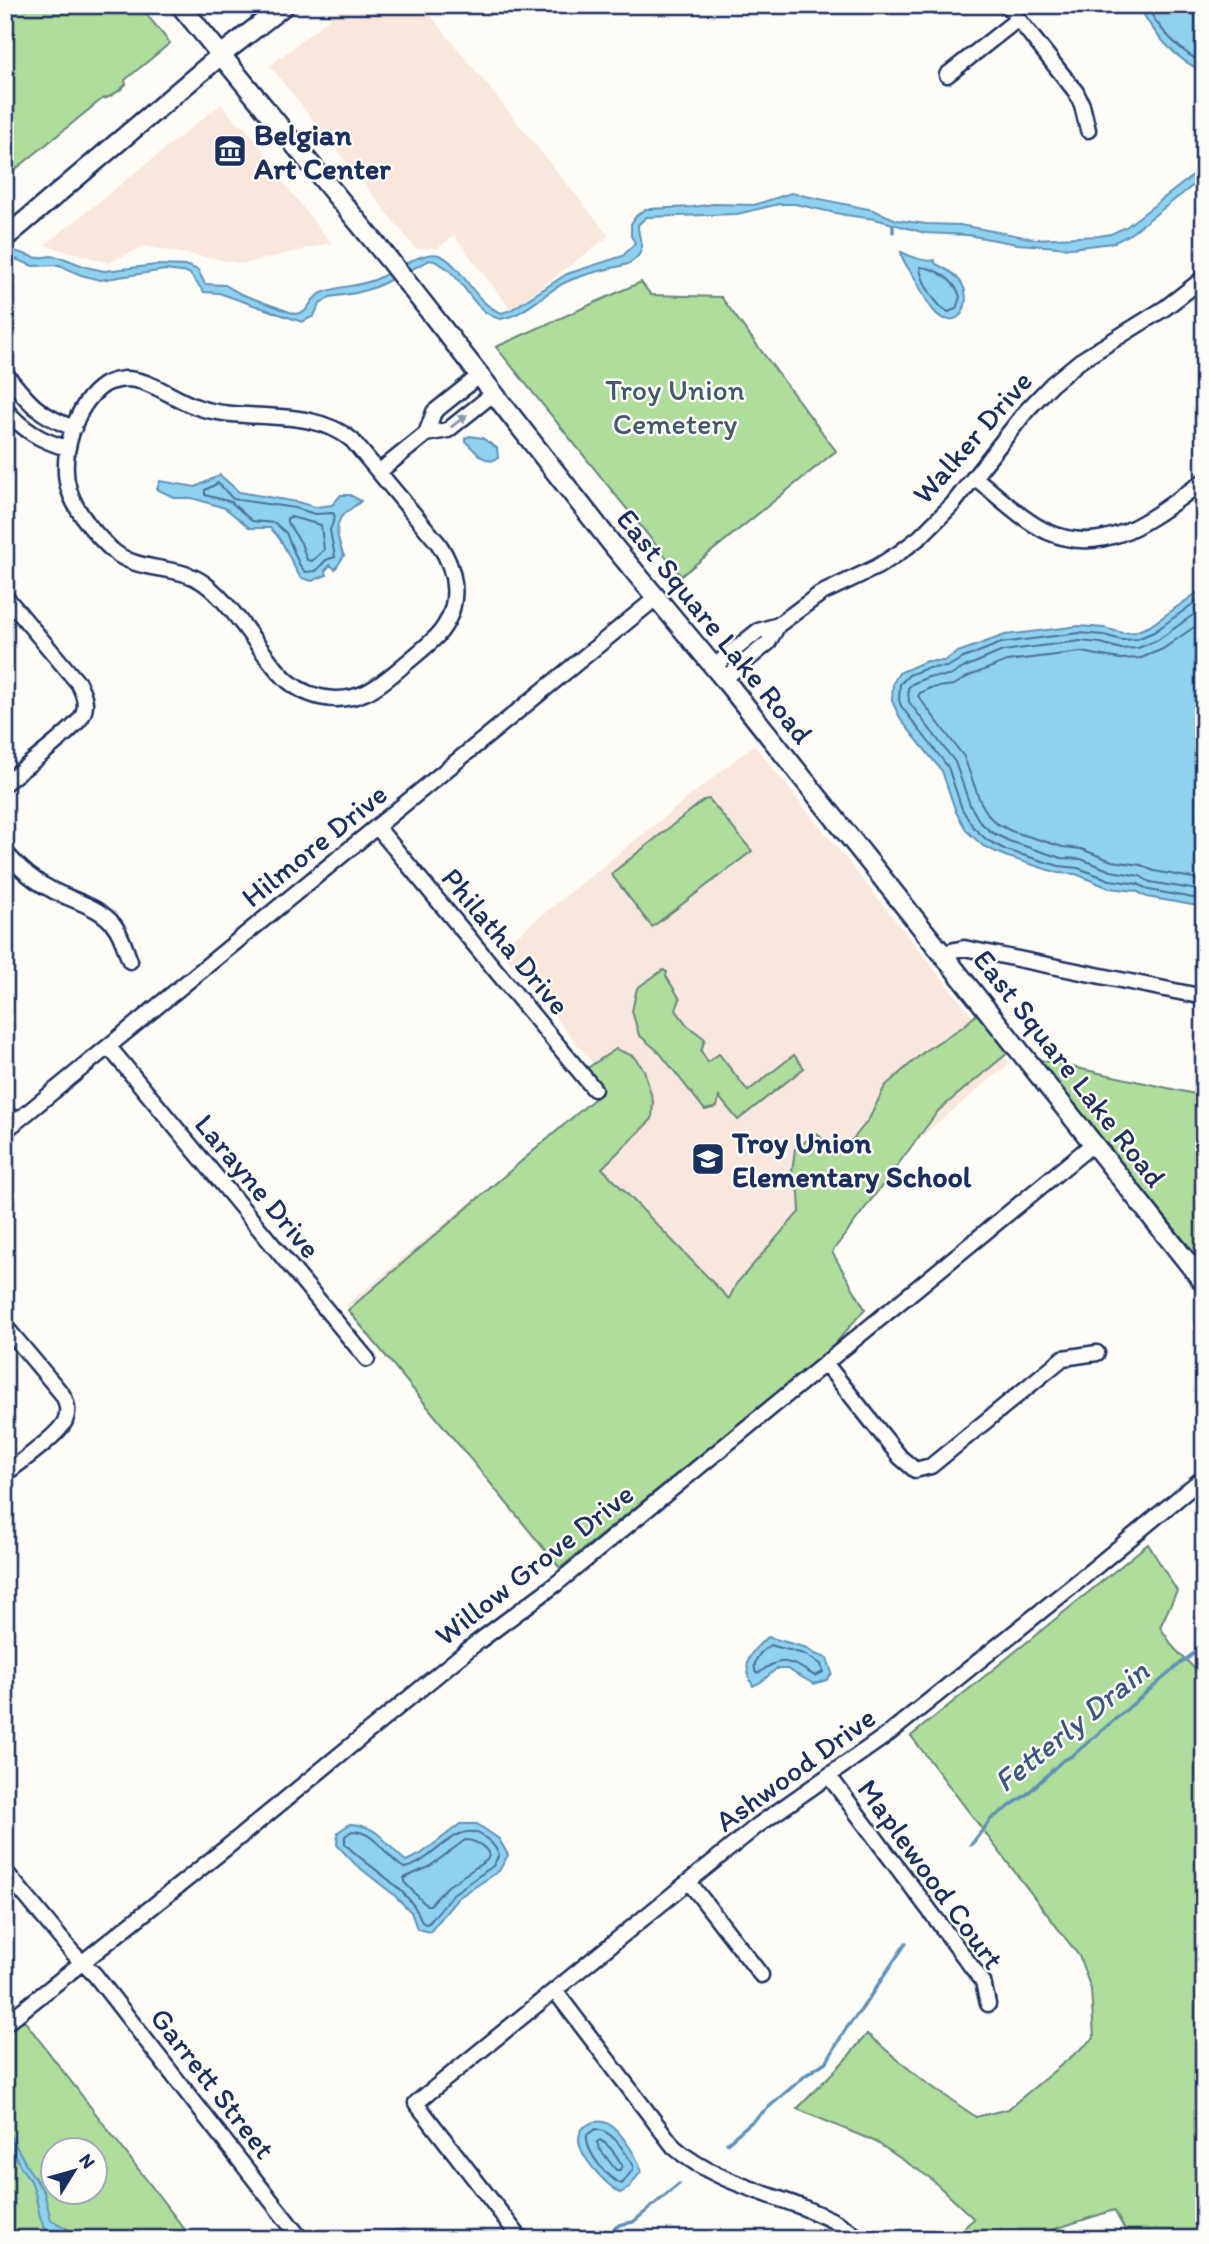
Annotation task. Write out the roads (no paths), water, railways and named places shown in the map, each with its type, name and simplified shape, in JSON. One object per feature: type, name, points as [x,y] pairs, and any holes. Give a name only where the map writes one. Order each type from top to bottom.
[{"type":"main road","name":"East Square Lake Road","points":[[180,5],[390,261],[493,394],[719,673],[1204,1283]]},
{"type":"main road","points":[[5,238],[221,55],[285,5]]},
{"type":"street","points":[[1007,5],[1076,92],[1082,104],[1088,130]]},
{"type":"street","points":[[947,75],[1018,19]]},
{"type":"street","name":"Walker Drive","points":[[719,673],[768,643],[778,625],[820,594],[899,554],[936,522],[1038,397],[1062,374],[1165,308],[1204,278]]},
{"type":"street","points":[[5,373],[26,399],[52,420],[74,428]]},
{"type":"street","points":[[426,434],[435,412],[479,376]]},
{"type":"street","points":[[124,379],[147,382],[186,403],[216,412],[325,424],[335,428],[352,440],[380,471],[444,552],[455,582],[454,602],[447,622],[426,646],[369,691],[338,699],[307,693],[289,682],[219,598],[204,584],[185,573],[134,564],[112,550],[73,500],[65,470],[67,448],[74,428],[88,403],[104,385],[124,379]]},
{"type":"street","points":[[380,471],[426,434],[447,430],[493,394]]},
{"type":"street","points":[[26,399],[7,413],[41,440],[67,448]]},
{"type":"street","points":[[974,477],[1024,517],[1047,531],[1082,541],[1110,538],[1125,533],[1204,481]]},
{"type":"street","points":[[5,596],[78,683],[85,705],[83,714],[74,726],[5,783]]},
{"type":"street","name":"Hilmore Drive","points":[[9,1122],[109,1046],[656,598]]},
{"type":"street","name":"Philatha Drive","points":[[377,827],[594,1089]]},
{"type":"street","points":[[5,852],[42,885],[105,916],[118,931],[130,961]]},
{"type":"street","points":[[942,953],[964,948],[1204,997]]},
{"type":"street","name":"Larayne Drive","points":[[109,1046],[367,1359]]},
{"type":"street","name":"Willow Grove Drive","points":[[5,2024],[465,1653],[556,1584],[1094,1143]]},
{"type":"street","points":[[5,1326],[62,1394],[67,1410],[62,1426],[5,1474]]},
{"type":"street","points":[[825,1363],[900,1457],[915,1470],[931,1466],[1063,1358],[1097,1353]]},
{"type":"street","name":"Ashwood Drive","points":[[521,2239],[416,2103],[757,1826],[906,1720],[1204,1477]]},
{"type":"street","name":"Maplewood Court","points":[[829,1776],[983,1982],[988,2004]]},
{"type":"street","name":"Garrett Street","points":[[5,1871],[95,1975],[300,2239]]},
{"type":"street","points":[[689,1882],[761,1975]]},
{"type":"street","points":[[555,1991],[674,2147],[683,2155],[708,2170],[828,2218],[859,2239]]},
{"type":"water","points":[[1139,5],[1204,5],[1204,71],[1174,53],[1150,25]]},
{"type":"water","points":[[1204,167],[1204,177],[1129,235],[1113,243],[1071,248],[1017,244],[968,235],[925,233],[875,219],[795,204],[779,204],[737,214],[646,217],[638,225],[641,251],[628,264],[572,280],[518,313],[501,319],[481,309],[450,271],[430,260],[376,287],[330,297],[319,305],[314,316],[302,322],[219,293],[204,292],[189,273],[165,270],[100,280],[59,265],[33,266],[5,255],[5,248],[37,258],[63,258],[104,271],[157,265],[188,266],[198,270],[205,284],[225,285],[241,294],[295,314],[304,312],[322,293],[372,281],[417,258],[433,254],[455,266],[483,301],[502,313],[567,274],[623,256],[635,243],[631,236],[631,224],[636,216],[646,209],[713,204],[754,205],[791,193],[873,210],[897,220],[960,225],[1035,239],[1099,236],[1126,227]]},
{"type":"water","points":[[901,252],[923,260],[934,260],[960,280],[966,302],[958,317],[945,319],[936,313],[905,264]]},
{"type":"water","points":[[465,438],[482,438],[497,448],[498,458],[491,461],[481,457],[465,441]]},
{"type":"water","points":[[220,475],[239,492],[316,507],[332,505],[341,495],[350,495],[361,501],[339,521],[338,536],[344,556],[335,569],[330,565],[325,571],[327,575],[312,581],[301,578],[280,539],[270,528],[250,528],[225,508],[192,498],[175,498],[157,489],[160,481],[196,487]]},
{"type":"water","points":[[1204,588],[1204,907],[1147,897],[1136,891],[1109,888],[1076,874],[1058,873],[983,846],[967,831],[956,812],[942,771],[901,720],[892,701],[893,683],[899,673],[926,661],[944,661],[958,652],[1005,635],[1079,626],[1123,633],[1135,632],[1150,626]]},
{"type":"water","points":[[768,1637],[807,1648],[827,1658],[832,1673],[827,1680],[814,1684],[787,1669],[776,1669],[753,1686],[747,1664],[752,1653]]},
{"type":"water","points":[[350,1824],[375,1832],[406,1861],[421,1854],[460,1824],[477,1824],[499,1839],[508,1855],[499,1871],[458,1898],[430,1932],[417,1929],[411,1912],[337,1845],[338,1832]]},
{"type":"water","points":[[593,2122],[604,2122],[615,2129],[632,2150],[639,2165],[641,2171],[629,2188],[620,2193],[595,2170],[580,2147],[581,2129]]},
{"type":"water","points":[[5,2126],[38,2183],[38,2205],[31,2181],[5,2138]]},
{"type":"water","points":[[38,2206],[48,2206],[51,2220],[73,2232],[77,2239],[52,2234],[42,2222]]},
{"type":"waterway","points":[[893,225],[893,232]]},
{"type":"waterway","name":"Fetterly Drain","points":[[971,1845],[991,1819],[1026,1795],[1062,1761],[1072,1756],[1204,1646]]},
{"type":"waterway","name":"Fetterly Drain","points":[[727,2143],[806,2075],[827,2061],[845,2030],[906,1943]]},
{"type":"waterway","points":[[573,2239],[607,2234],[619,2225],[633,2222],[679,2184]]},
{"type":"waterway","points":[[338,2238],[404,2230],[414,2233]]},
{"type":"waterway","points":[[436,2232],[486,2236]]},
{"type":"place","name":"Belgian Art Center","points":[[230,151]]},
{"type":"place","name":"Troy Union Elementary School","points":[[708,1159]]},
{"type":"park label","name":"Troy Union Cemetery","points":[[675,406]]}]
